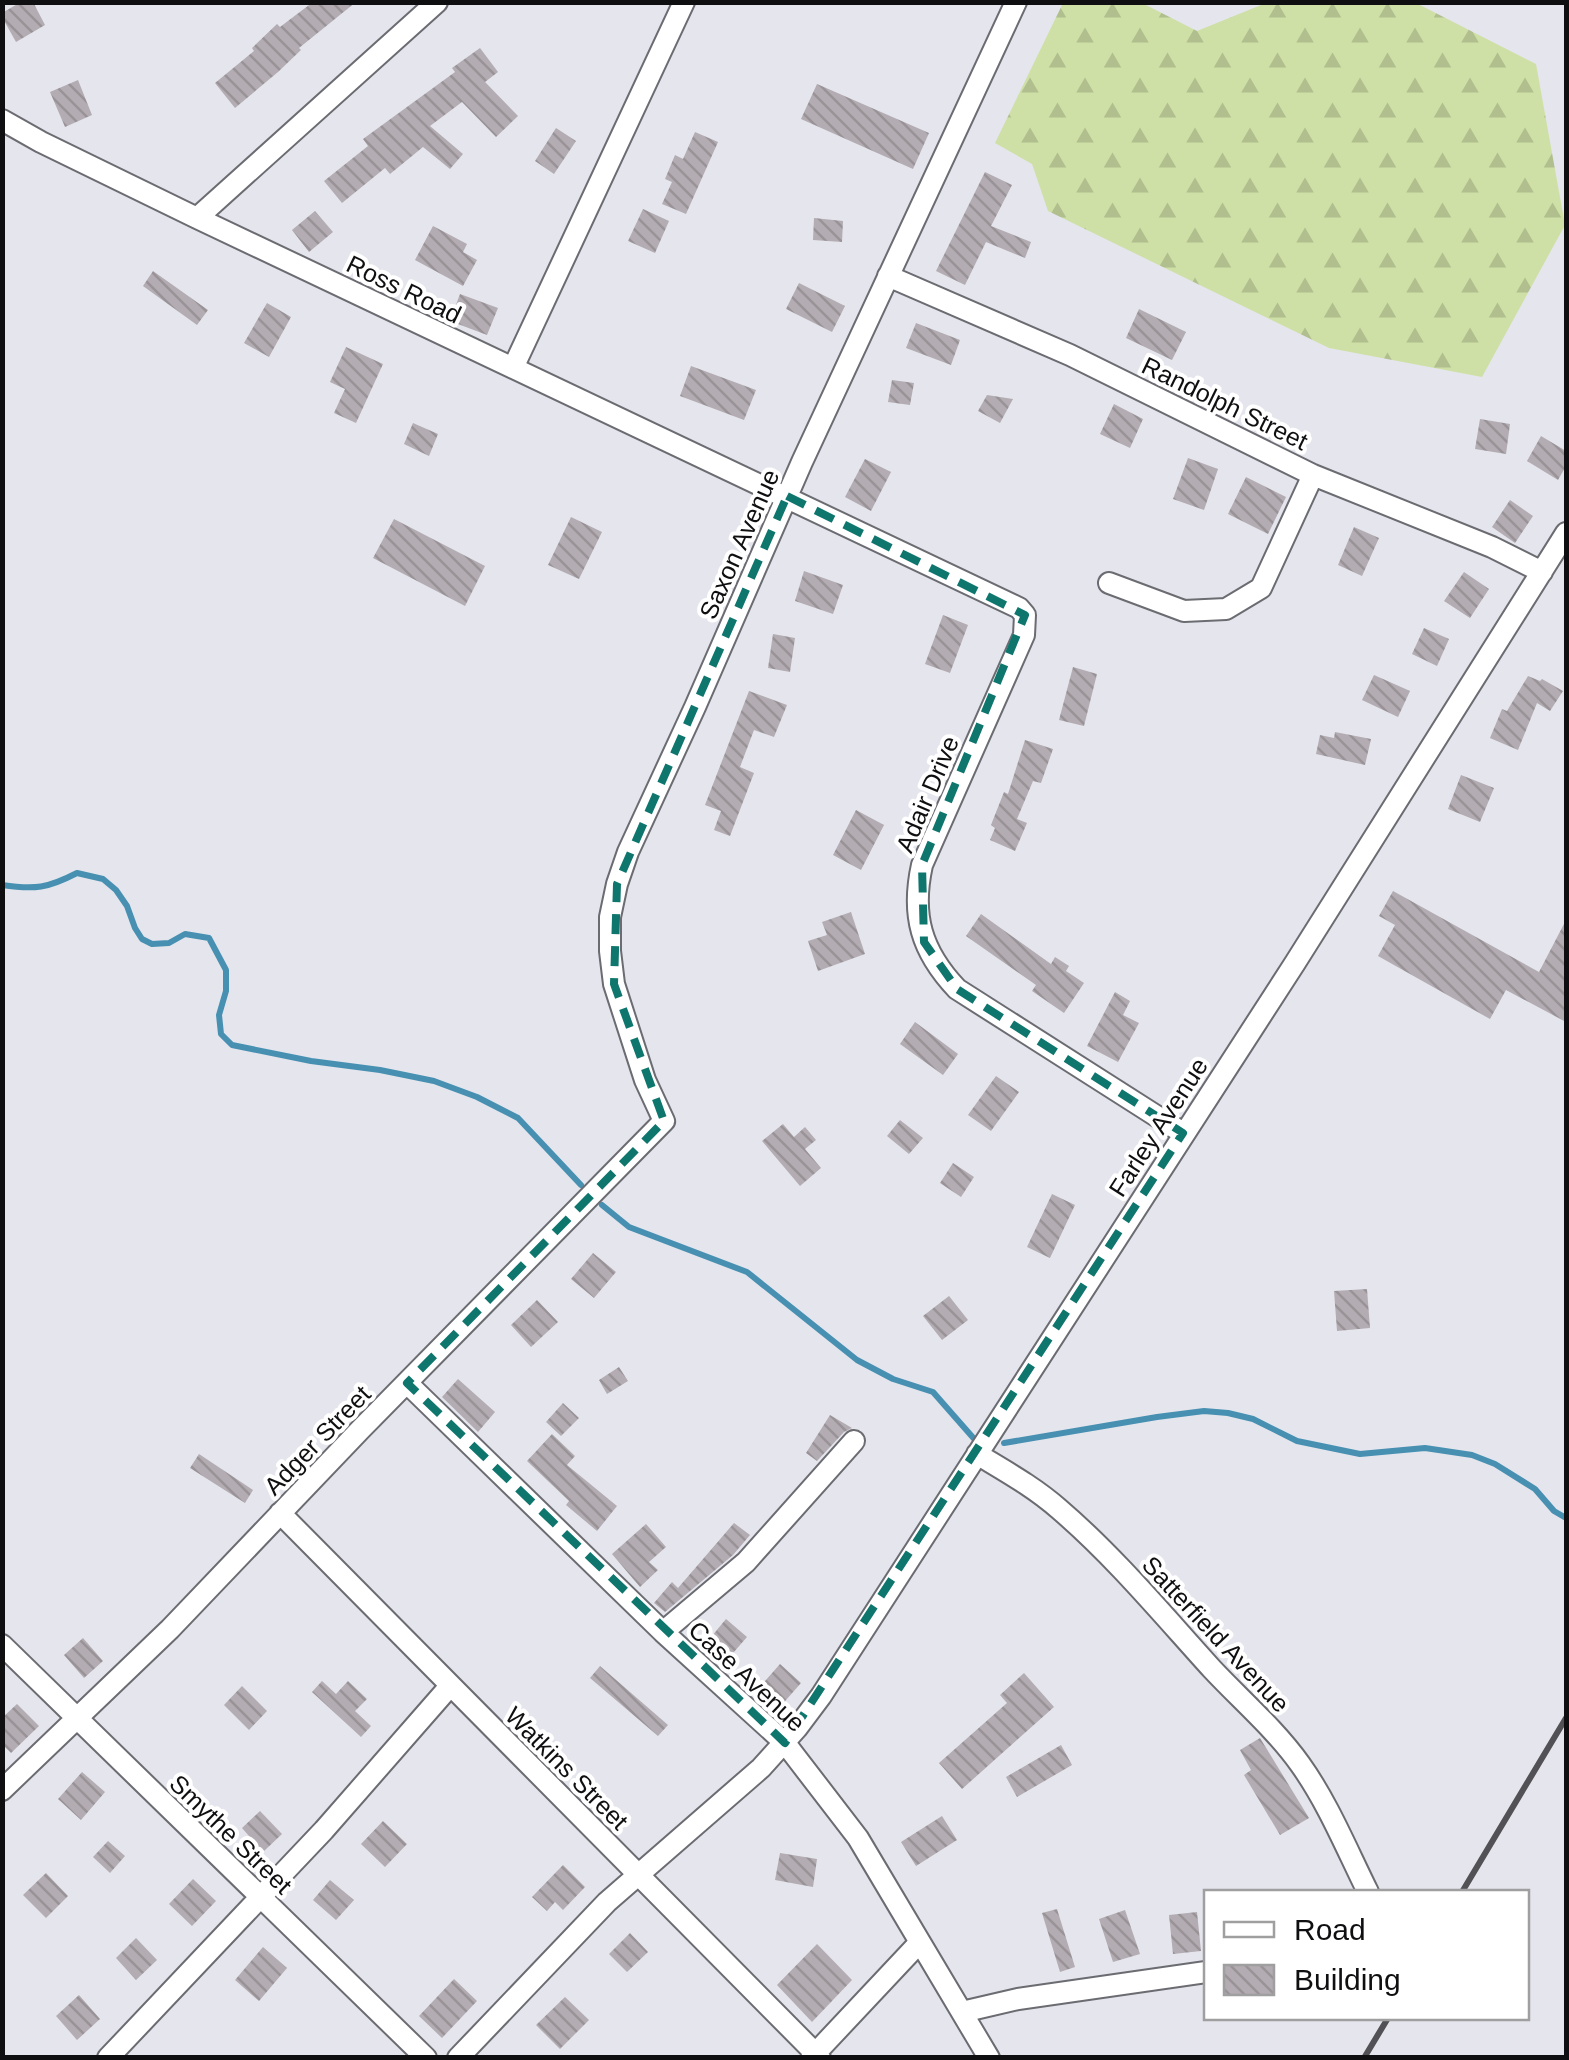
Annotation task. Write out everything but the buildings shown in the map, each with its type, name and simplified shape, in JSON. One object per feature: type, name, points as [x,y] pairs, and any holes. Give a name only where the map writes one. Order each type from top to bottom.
[{"type":"street","points":[[197,218],[436,2]]},
{"type":"street","points":[[513,368],[684,2]]},
{"type":"street","name":"Saxon Avenue","points":[[664,1121],[614,984],[610,917],[617,884],[787,496],[1016,2]]},
{"type":"street","name":"Ross Road","points":[[2,120],[197,218],[787,496]]},
{"type":"street","name":"Randolph Street","points":[[888,276],[1070,355],[1313,474],[1492,547],[1542,572]]},
{"type":"street","points":[[1108,582],[1184,611],[1226,608],[1261,588],[1313,474]]},
{"type":"street","name":"Adair Drive","points":[[787,496],[1018,608],[1025,615],[1024,635],[922,865],[916,890],[924,942],[942,974],[957,989],[1184,1133]]},
{"type":"street","name":"Farley Avenue","points":[[458,2058],[608,1902],[761,1768],[821,1696],[1295,963],[1566,533]]},
{"type":"street","name":"Adger Street","points":[[2,1790],[170,1628],[664,1121]]},
{"type":"street","name":"Case Avenue","points":[[407,1383],[663,1632],[784,1743],[858,1838],[989,2058]]},
{"type":"street","points":[[663,1632],[746,1562],[854,1441]]},
{"type":"street","name":"Satterfield Avenue","points":[[977,1454],[1058,1507],[1118,1564],[1282,1742],[1316,1790],[1367,1890]]},
{"type":"street","name":"Watkins Street","points":[[280,1513],[815,2056]]},
{"type":"street","name":"Smythe Street","points":[[2,1645],[426,2058]]},
{"type":"street","points":[[108,2058],[324,1830],[450,1686]]},
{"type":"street","points":[[815,2056],[920,1942]]},
{"type":"street","points":[[962,2012],[1069,1991],[1204,1972]]},
{"type":"highlighted area","points":[[787,496],[1025,615],[922,865],[924,942],[957,989],[1183,1133],[785,1743],[407,1383],[664,1121],[614,984],[617,884]]},
{"type":"green space","points":[[1063,3],[1142,3],[1197,31],[1266,3],[1416,3],[1536,64],[1565,225],[1482,377],[1329,348],[1048,211],[1032,164],[995,143]]},
{"type":"waterway","points":[[2,885],[41,886],[77,873],[103,879],[127,906],[142,939],[152,944],[169,943],[185,934],[209,938],[226,970],[226,991],[219,1015],[221,1034],[232,1045],[434,1081],[477,1097],[518,1118],[581,1185]]},
{"type":"waterway","points":[[602,1205],[629,1227],[747,1272],[857,1360],[893,1379],[933,1392],[976,1441]]},
{"type":"waterway","points":[[1004,1443],[1157,1417],[1204,1411],[1228,1413],[1253,1419],[1297,1441],[1360,1454],[1425,1448],[1472,1455],[1495,1464],[1535,1489],[1554,1511],[1566,1518]]},
{"type":"railway","points":[[1463,1890],[1566,1718]]},
{"type":"railway","points":[[1364,2058],[1387,2020]]}]
